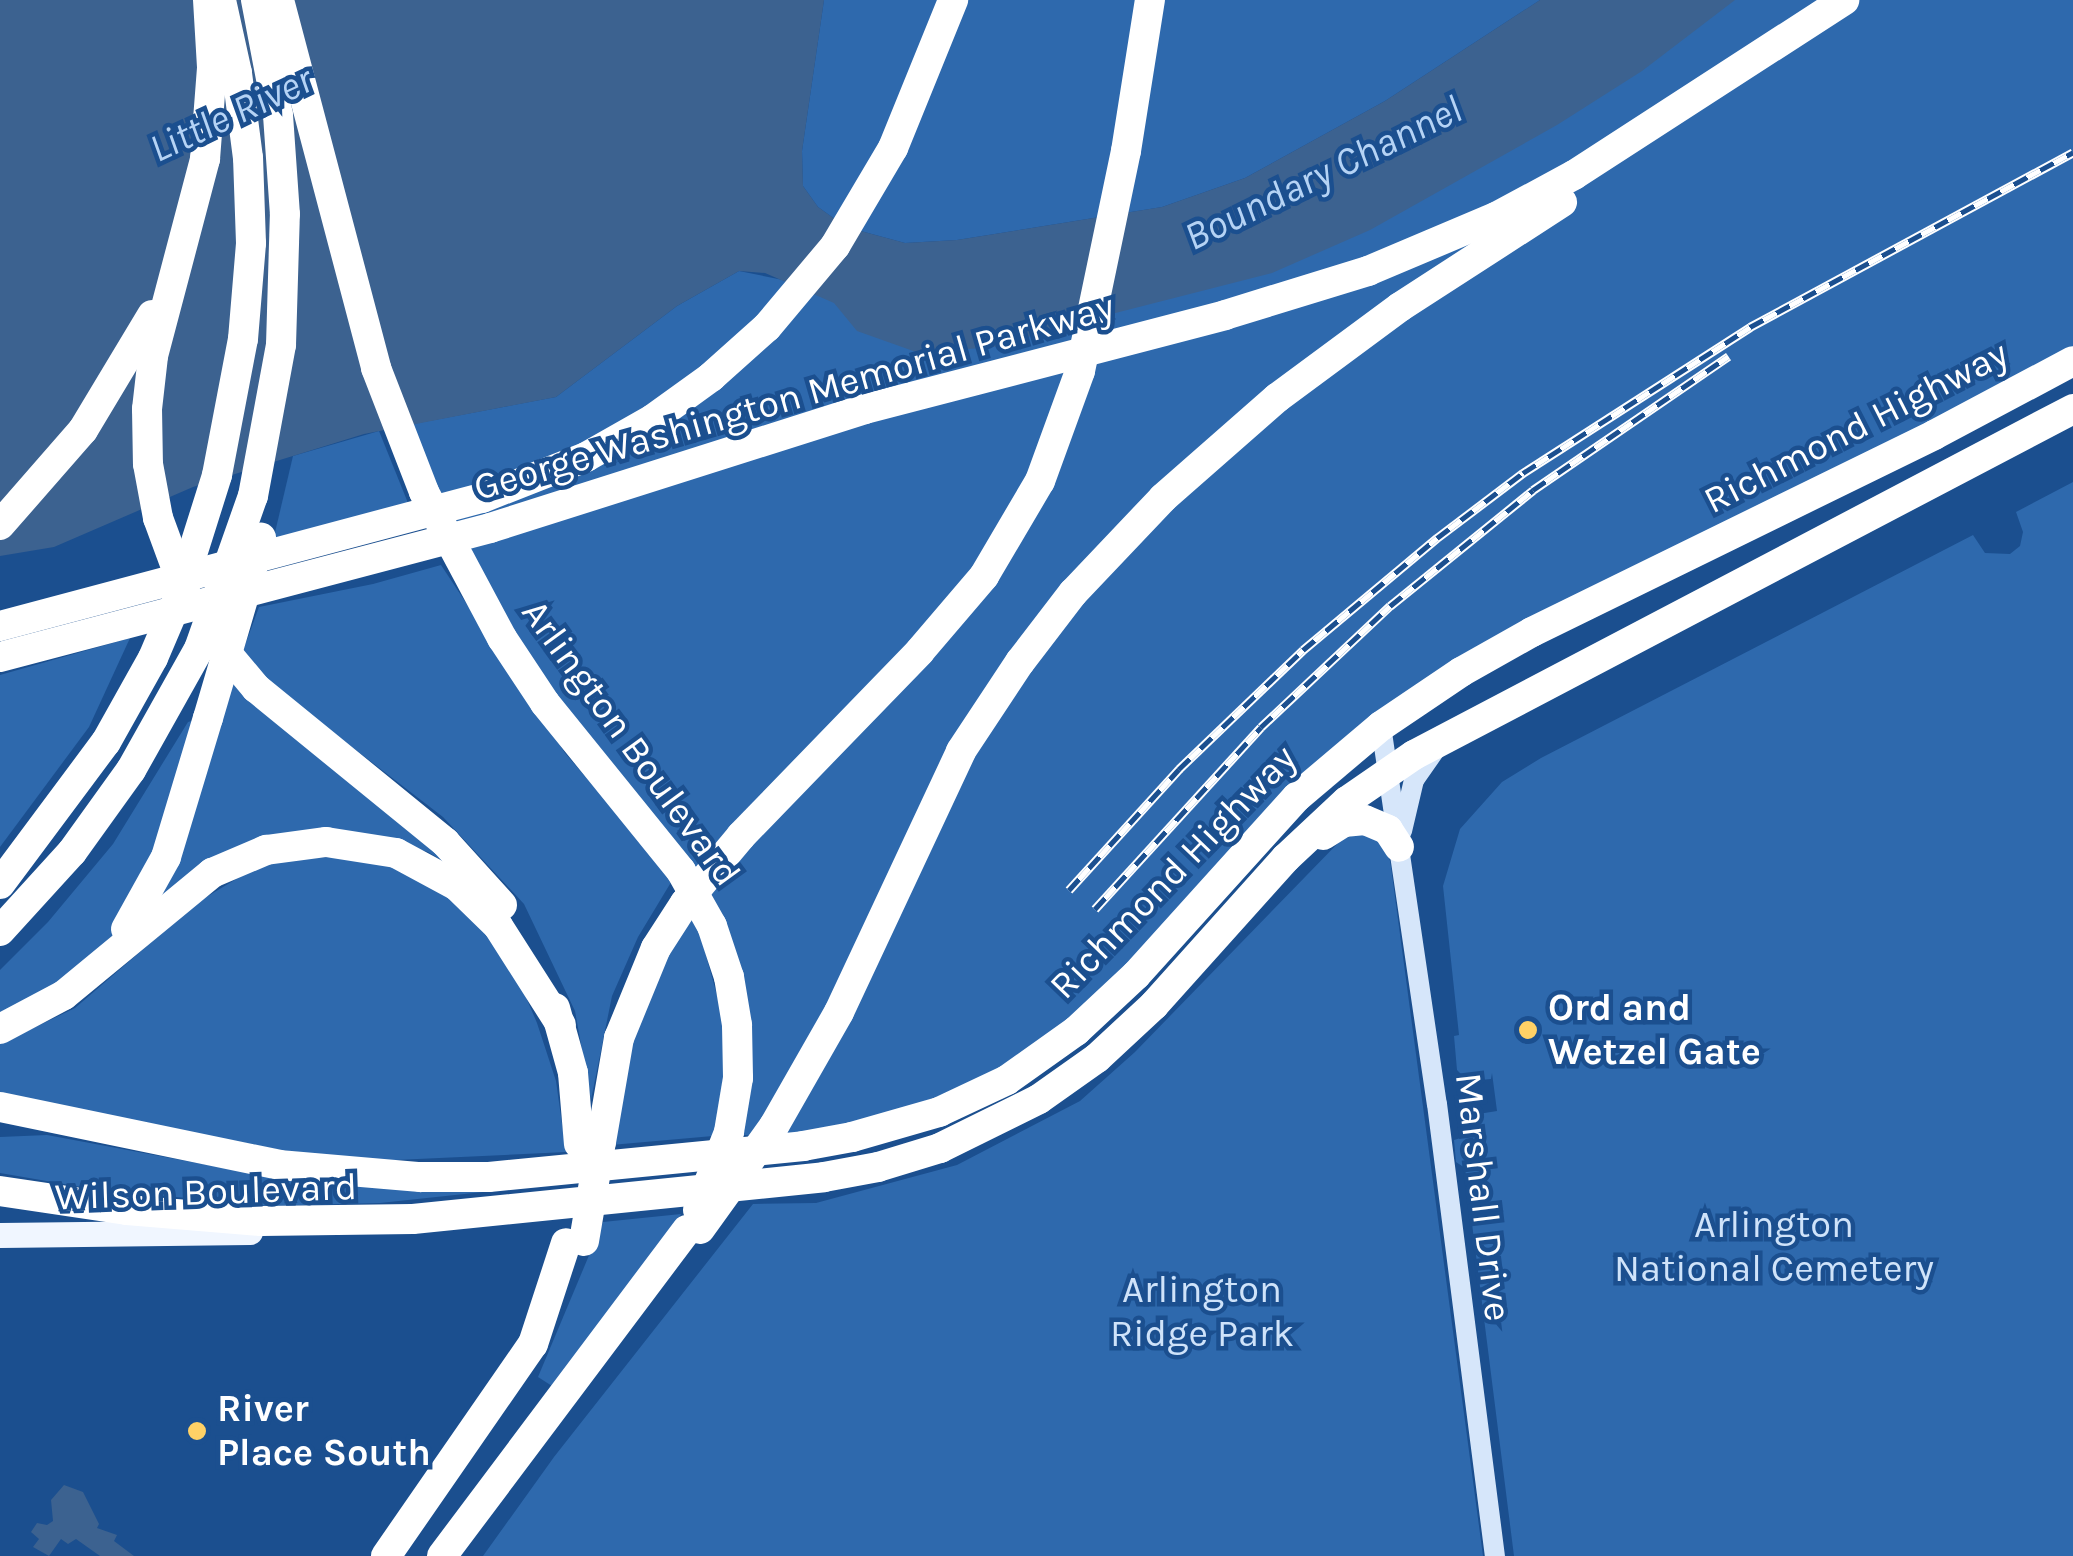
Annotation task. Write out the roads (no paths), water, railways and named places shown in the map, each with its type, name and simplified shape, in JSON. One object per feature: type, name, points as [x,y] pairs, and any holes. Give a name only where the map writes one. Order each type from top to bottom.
[{"type":"highway","points":[[208,0],[212,68],[206,148],[197,200],[148,384],[148,464],[172,565],[237,669],[265,697],[427,826],[471,868],[523,938],[561,1025],[590,1143]]},
{"type":"highway","points":[[0,884],[106,742],[153,658],[178,599],[217,475],[244,339],[251,243],[248,158],[237,73],[220,0]]},
{"type":"highway","points":[[93,971],[140,908],[157,878],[274,492],[292,402],[299,308],[285,214],[278,116],[256,0]]},
{"type":"highway","name":"Arlington Boulevard","points":[[279,0],[364,332],[408,457],[458,561],[502,638],[555,717],[671,857],[712,926],[729,977],[738,1038],[738,1078],[729,1132],[694,1230],[442,1556]]},
{"type":"highway","points":[[386,1556],[533,1344],[575,1242],[590,1143],[619,1038],[656,948],[685,903],[742,836],[930,640],[984,576],[1040,481],[1080,371],[1126,151],[1150,0]]},
{"type":"highway","name":"George Washington Memorial Parkway","points":[[0,656],[490,528],[880,404],[1226,315],[1368,272],[1496,217],[1668,114],[1844,0]]},
{"type":"highway","name":"George Washington Memorial Parkway","points":[[0,626],[402,521],[553,472],[619,440],[686,396],[794,298],[853,218],[908,115],[952,4]]},
{"type":"highway","points":[[694,1230],[774,1126],[839,1012],[969,738],[1045,627],[1102,560],[1199,464],[1277,398],[1400,307],[1601,176],[1668,114]]},
{"type":"highway","points":[[0,931],[72,852],[131,770],[199,649],[253,496],[281,345],[285,214]]},
{"type":"highway","points":[[0,526],[42,482],[99,408],[176,268]]},
{"type":"highway","name":"Richmond Highway","points":[[0,1107],[279,1164],[420,1178],[489,1177],[803,1146],[895,1126],[970,1099],[1007,1080],[1076,1032],[1136,974],[1270,823],[1381,726],[1532,632],[1934,436],[2073,362]]},
{"type":"highway","name":"Richmond Highway","points":[[0,1192],[127,1210],[261,1221],[413,1220],[824,1176],[878,1167],[956,1141],[1040,1099],[1096,1058],[1154,1006],[1286,858],[1347,801],[1388,772],[1443,739],[2073,410]]},
{"type":"highway","points":[[1286,858],[1357,819],[1384,828],[1399,847]]},
{"type":"highway","points":[[0,1029],[43,1008],[93,971],[180,895],[230,864],[284,846],[344,842],[413,860],[472,898],[512,946],[561,1025]]},
{"type":"highway","points":[[452,1556],[467,1521]]},
{"type":"main road","name":"Wilson Boulevard","points":[[0,1124],[78,1124]]},
{"type":"main road","name":"Wilson Boulevard","points":[[0,1235],[310,1231],[413,1220]]},
{"type":"street","name":"Marshall Drive","points":[[1381,726],[1495,1556]]},
{"type":"street","name":"Marshall Drive","points":[[1399,847],[1414,780],[1443,739]]},
{"type":"water","points":[[0,0],[824,0],[802,151],[803,186],[818,207],[846,227],[905,243],[957,240],[1162,207],[1245,178],[1385,101],[1540,0],[1735,0],[1642,71],[1557,125],[1370,230],[1272,273],[1041,332],[1005,346],[919,353],[857,331],[834,303],[765,273],[739,271],[677,306],[556,397],[364,434],[193,487],[54,547],[0,556]]},
{"type":"water","points":[[64,1485],[83,1492],[99,1524],[97,1528],[117,1535],[114,1541],[134,1556],[100,1556],[76,1539],[68,1544],[61,1539],[49,1556],[33,1547],[39,1539],[31,1532],[37,1523],[47,1525],[53,1521],[51,1500]]},
{"type":"railway","points":[[1069,890],[1179,769],[1303,650],[1437,538],[1523,473],[1750,327],[2073,152]]},
{"type":"railway","points":[[1095,909],[1261,727],[1390,606],[1533,490],[1729,356]]},
{"type":"place","name":"Ord and Wetzel Gate","points":[[1528,1030]]},
{"type":"place","name":"River Place South","points":[[197,1431]]},
{"type":"water label","name":"Little River","points":[[231,114]]},
{"type":"water label","name":"Boundary Channel","points":[[1323,173]]},
{"type":"park label","name":"Arlington National Cemetery","points":[[1774,1247]]},
{"type":"park label","name":"Arlington Ridge Park","points":[[1202,1312]]}]
